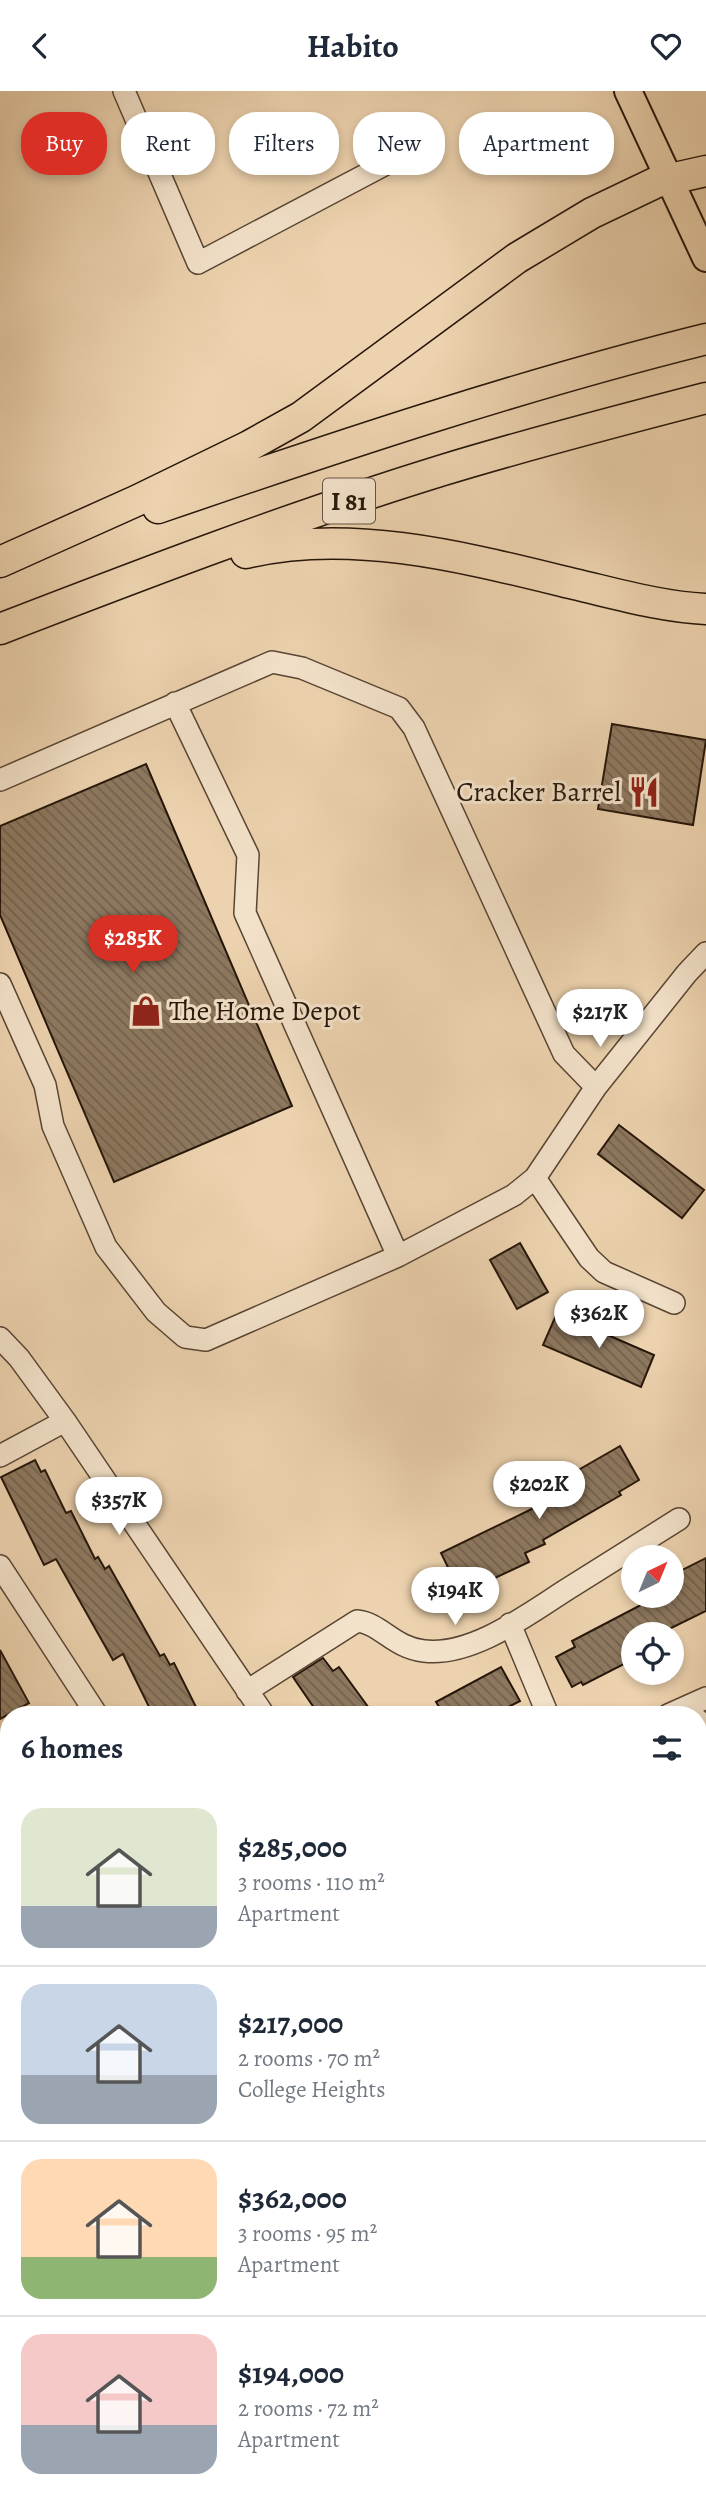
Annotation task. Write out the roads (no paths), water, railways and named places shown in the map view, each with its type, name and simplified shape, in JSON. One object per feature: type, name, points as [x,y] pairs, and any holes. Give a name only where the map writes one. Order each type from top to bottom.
[{"type":"highway","points":[[0,562],[136,501],[302,417],[516,258],[592,213],[668,178],[706,171]]},
{"type":"highway","name":"I 81","points":[[0,569],[122,520],[415,423],[641,355],[706,339]]},
{"type":"highway","name":"I 81","points":[[0,629],[179,560],[339,504],[440,471],[706,398]]},
{"type":"highway","points":[[0,644],[192,567],[286,544],[360,544],[473,559],[632,598],[706,609]]},
{"type":"main road","points":[[628,91],[706,258]]},
{"type":"street","points":[[124,91],[198,263],[364,175]]},
{"type":"street","points":[[0,780],[272,662],[302,668],[399,708],[414,728],[564,1054],[596,1087]]},
{"type":"street","points":[[175,703],[248,855],[245,913],[398,1256]]},
{"type":"street","points":[[0,984],[45,1086],[53,1126],[106,1247],[156,1312],[185,1337],[206,1341],[398,1256],[514,1195],[535,1178],[596,1087],[706,953]]},
{"type":"street","points":[[535,1178],[590,1258],[604,1272],[674,1303]]},
{"type":"street","points":[[0,1338],[19,1358],[65,1420],[258,1706]]},
{"type":"street","points":[[0,1455],[65,1420]]},
{"type":"street","points":[[247,1691],[357,1621],[366,1622],[400,1646],[425,1651],[454,1649],[495,1633],[680,1519]]},
{"type":"street","points":[[0,1566],[91,1706]]},
{"type":"street","points":[[510,1625],[544,1706]]},
{"type":"place","name":"Cracker Barrel","points":[[644,792]]},
{"type":"place","name":"The Home Depot","points":[[146,1011]]}]
